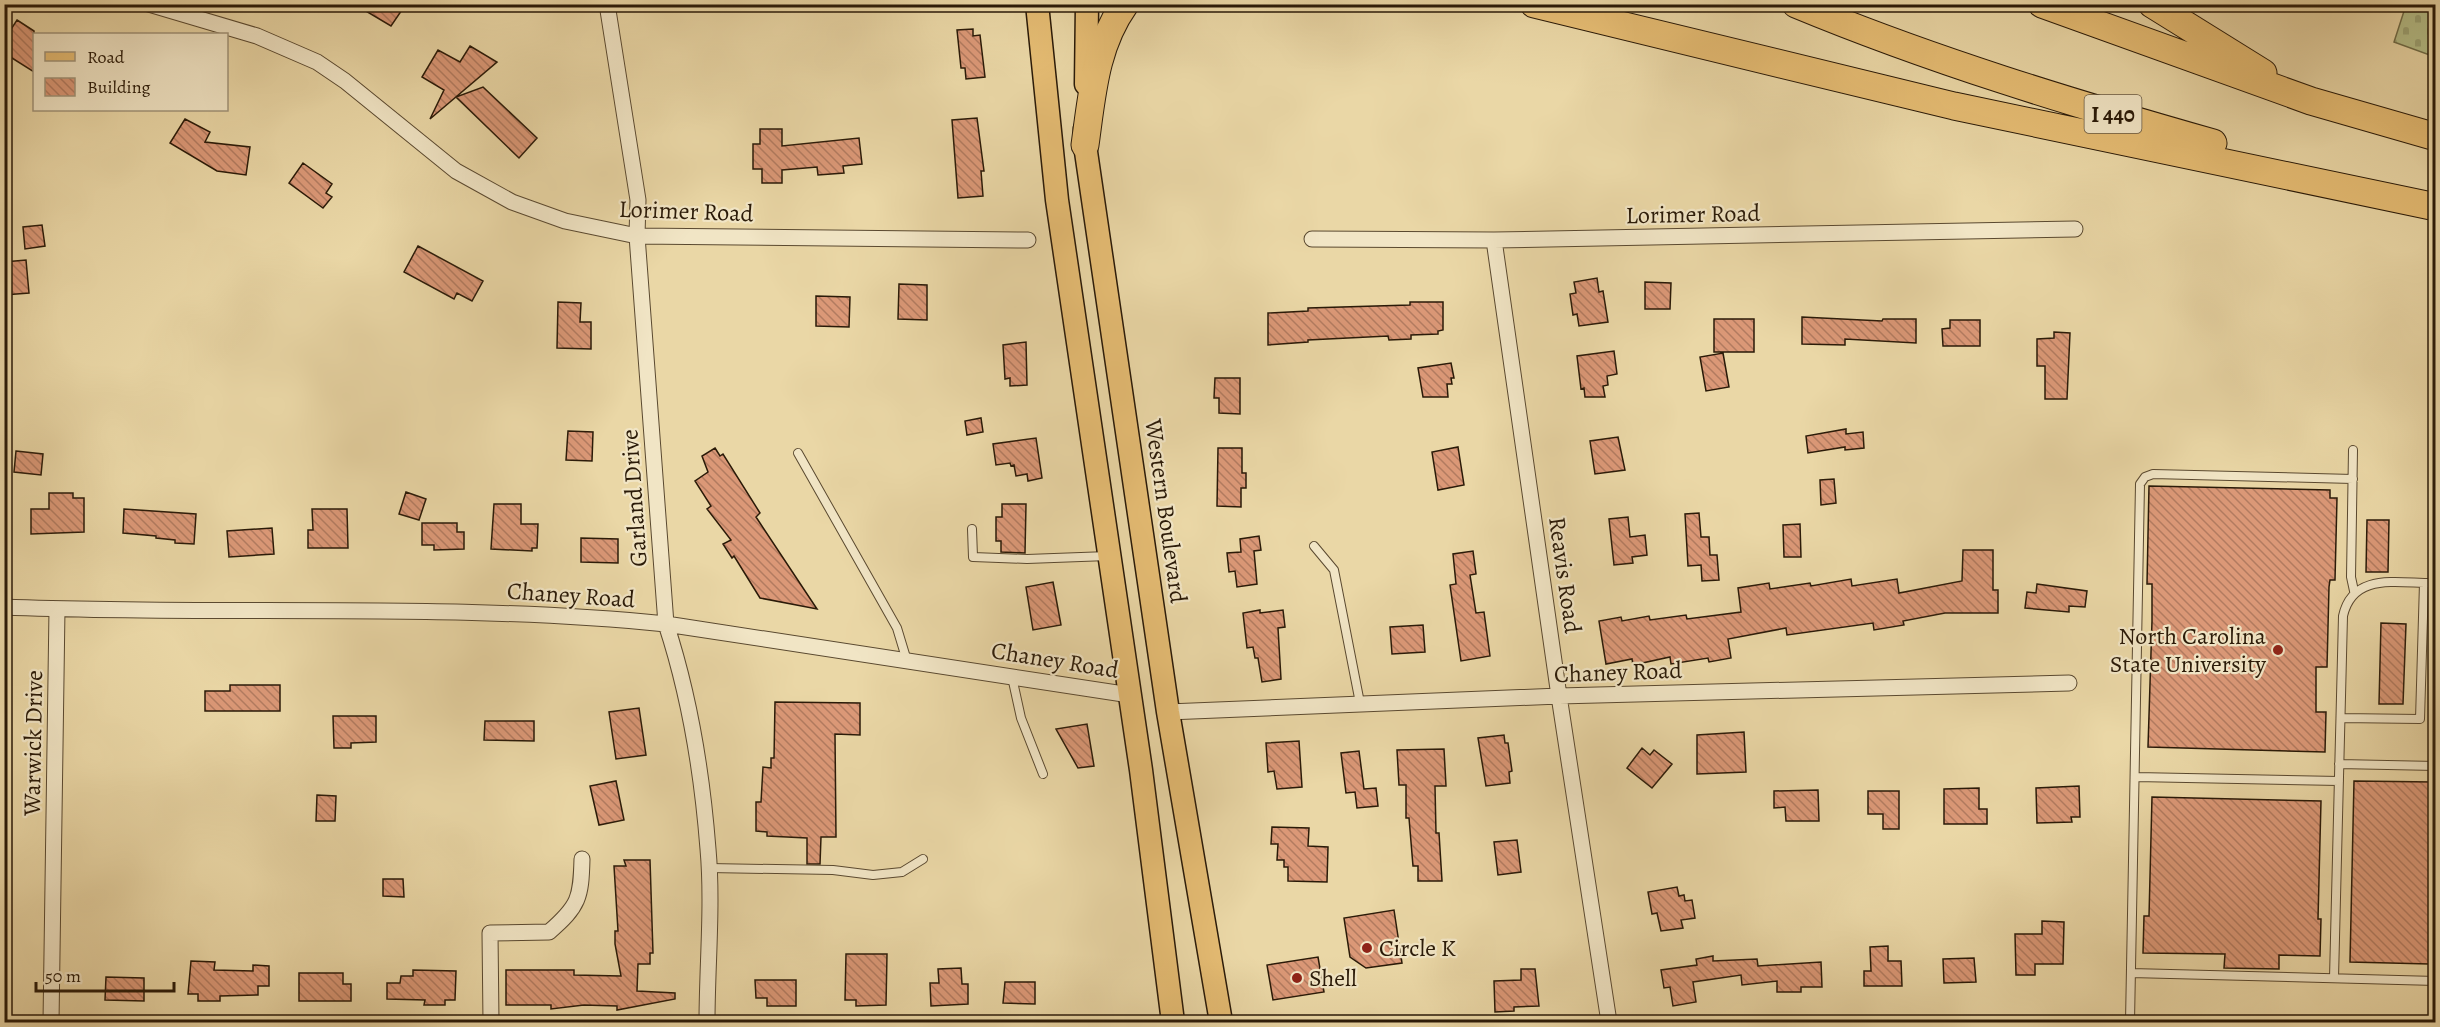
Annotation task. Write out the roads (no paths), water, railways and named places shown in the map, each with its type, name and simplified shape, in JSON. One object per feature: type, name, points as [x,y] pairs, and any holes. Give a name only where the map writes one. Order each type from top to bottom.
[{"type":"highway","points":[[1085,145],[1097,60],[1112,22],[1125,4]]},
{"type":"highway","points":[[1534,4],[1954,106],[2436,207]]},
{"type":"highway","name":"I 440","points":[[1796,4],[1848,26],[2008,82],[2436,207]]},
{"type":"highway","points":[[2042,4],[2311,101],[2436,136]]},
{"type":"highway","points":[[2152,4],[2311,101]]},
{"type":"main road","points":[[1037,4],[1057,200],[1130,695],[1173,1023]]},
{"type":"main road","name":"Western Boulevard","points":[[1087,4],[1085,145],[1168,712],[1221,1023]]},
{"type":"street","name":"Lorimer Road","points":[[149,4],[257,36],[317,63],[345,81],[456,171],[512,202],[565,221],[637,236],[1028,240]]},
{"type":"street","name":"Garland Drive","points":[[607,4],[638,200],[637,236],[666,624],[679,664],[693,727],[709,868],[707,1023]]},
{"type":"street","name":"Lorimer Road","points":[[1312,239],[1494,240],[2075,229]]},
{"type":"street","name":"Reavis Road","points":[[1494,240],[1559,696],[1609,1023]]},
{"type":"street","name":"Chaney Road","points":[[4,607],[464,611],[593,617],[666,624],[1130,695]]},
{"type":"street","name":"Warwick Drive","points":[[51,1023],[57,609]]},
{"type":"street","name":"Chaney Road","points":[[1168,712],[1559,696],[2068,683]]},
{"type":"street","points":[[491,1023],[490,933],[549,932],[570,914],[582,890],[582,859]]},
{"type":"lane","points":[[2353,450],[2351,577],[2354,591]]},
{"type":"lane","points":[[798,453],[883,601],[897,628],[907,661]]},
{"type":"lane","points":[[2130,1023],[2140,484],[2145,477],[2153,474],[2353,479]]},
{"type":"lane","points":[[972,529],[973,557],[1027,559],[1110,556]]},
{"type":"lane","points":[[1314,546],[1334,570],[1360,703]]},
{"type":"lane","points":[[2334,978],[2343,615],[2346,600],[2354,591],[2370,584],[2436,583]]},
{"type":"lane","points":[[2341,718],[2420,719],[2424,584]]},
{"type":"lane","points":[[1012,677],[1021,718],[1043,774]]},
{"type":"lane","points":[[2340,764],[2436,766]]},
{"type":"lane","points":[[2136,777],[2339,781]]},
{"type":"lane","points":[[709,868],[833,870],[873,875],[902,872],[923,859]]},
{"type":"lane","points":[[2131,973],[2436,981]]},
{"type":"place","name":"North Carolina State University","points":[[2278,650]]},
{"type":"place","name":"Circle K","points":[[1367,948]]},
{"type":"place","name":"Shell","points":[[1297,978]]}]
